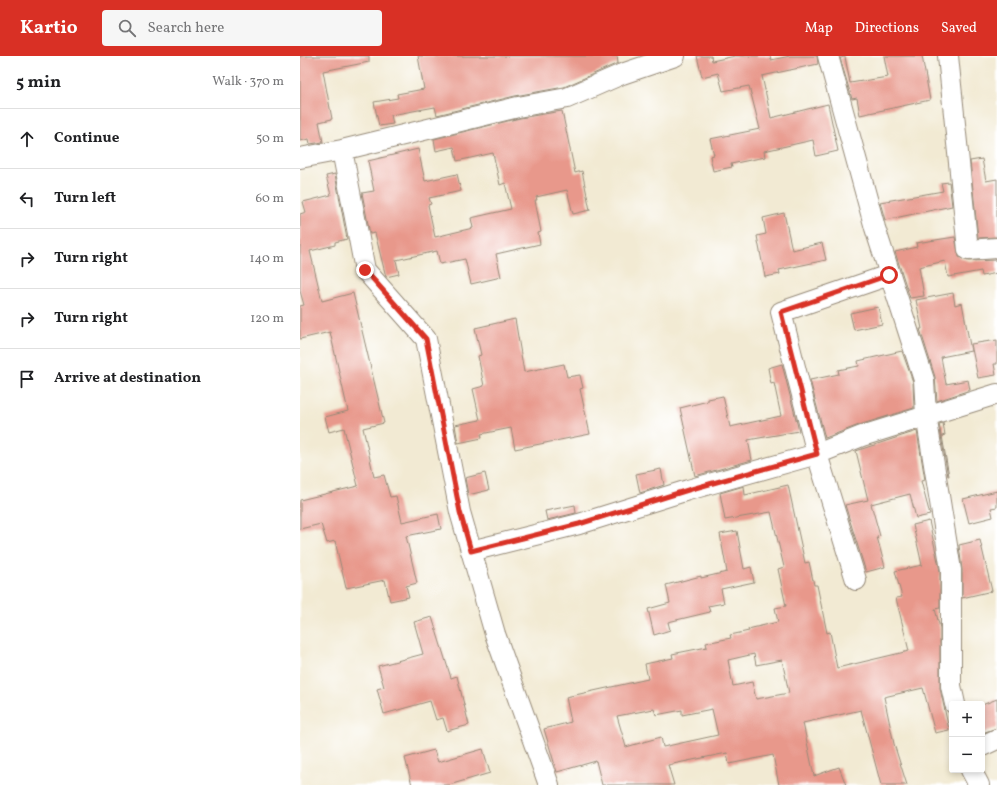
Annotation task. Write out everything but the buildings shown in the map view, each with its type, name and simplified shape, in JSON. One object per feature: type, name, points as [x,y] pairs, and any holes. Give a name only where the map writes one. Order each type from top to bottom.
[{"type":"street","points":[[300,158],[342,150],[518,107],[567,98],[622,74],[675,56]]},
{"type":"street","points":[[828,56],[889,275],[924,380],[926,415],[951,570],[951,686],[954,701]]},
{"type":"street","points":[[948,56],[968,250],[997,248]]},
{"type":"street","points":[[342,150],[365,270],[426,339],[460,512],[496,634],[548,785]]},
{"type":"street","points":[[856,580],[817,454],[781,312],[889,275]]},
{"type":"street","points":[[471,551],[579,524],[688,490],[817,454],[862,436],[997,394]]},
{"type":"street","points":[[985,745],[997,739]]},
{"type":"street","points":[[973,773],[979,785]]},
{"type":"route","points":[[365,270],[426,339],[460,512],[471,551],[579,524],[688,490],[817,454],[781,312],[889,275]]}]
